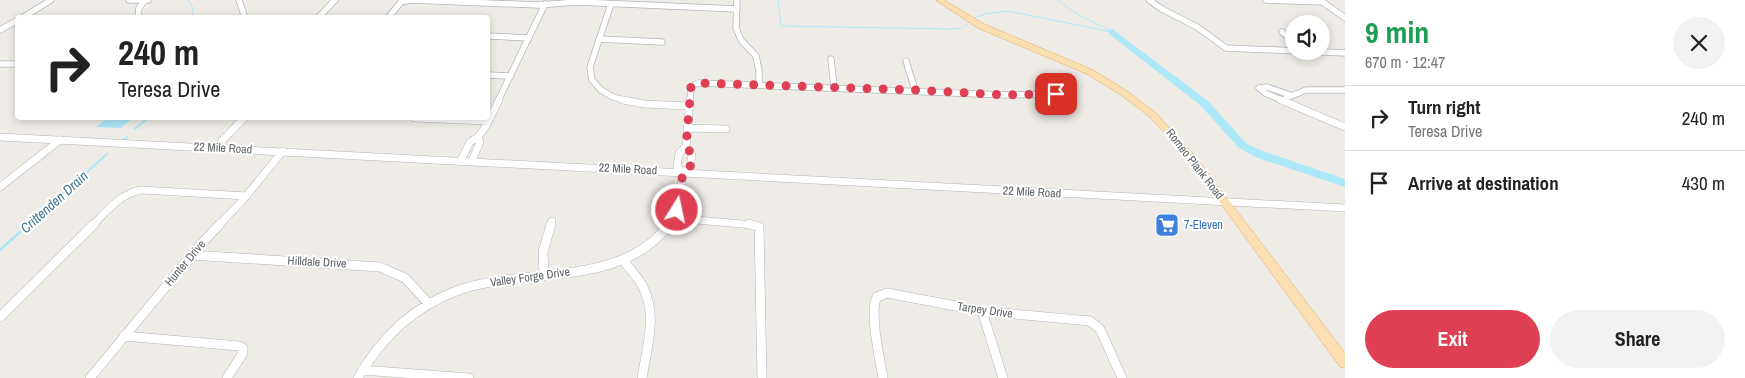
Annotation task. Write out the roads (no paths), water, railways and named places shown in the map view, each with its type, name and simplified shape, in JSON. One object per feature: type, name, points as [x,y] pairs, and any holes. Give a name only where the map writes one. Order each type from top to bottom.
[{"type":"main road","name":"Romeo Plank Road","points":[[938,0],[974,22],[1073,64],[1124,93],[1153,115],[1168,129],[1192,158],[1345,363]]},
{"type":"street","points":[[27,15],[51,0]]},
{"type":"street","points":[[129,0],[148,0]]},
{"type":"street","points":[[138,15],[139,8],[145,0]]},
{"type":"street","points":[[239,0],[245,15]]},
{"type":"street","points":[[321,15],[335,0]]},
{"type":"street","points":[[390,15],[401,2],[407,0],[545,4],[577,2],[737,9]]},
{"type":"street","points":[[671,6],[673,0]]},
{"type":"street","points":[[737,0],[736,29],[743,41],[756,54],[760,67],[759,84],[1005,95],[1056,94]]},
{"type":"street","points":[[1149,0],[1158,7],[1199,28],[1221,46],[1236,50],[1285,51]]},
{"type":"street","points":[[1266,0],[1322,1],[1345,18]]},
{"type":"street","points":[[490,117],[545,4]]},
{"type":"street","points":[[611,4],[590,67],[589,77],[593,84],[600,90],[622,100],[688,106]]},
{"type":"street","points":[[3,29],[15,22]]},
{"type":"street","points":[[490,36],[529,38]]},
{"type":"street","points":[[600,39],[662,42]]},
{"type":"street","points":[[1330,53],[1345,53]]},
{"type":"street","points":[[831,59],[834,87]]},
{"type":"street","points":[[906,62],[915,90]]},
{"type":"street","points":[[0,64],[15,64]]},
{"type":"street","points":[[490,75],[511,76]]},
{"type":"street","name":"Valley Forge Drive","points":[[683,172],[690,168],[692,154],[686,147],[691,86],[705,82],[759,84]]},
{"type":"street","points":[[1345,90],[1312,90],[1288,99],[1345,127]]},
{"type":"street","points":[[214,148],[242,120]]},
{"type":"street","points":[[461,160],[470,142],[478,137],[488,121],[464,120]]},
{"type":"street","points":[[687,128],[726,129]]},
{"type":"street","name":"22 Mile Road","points":[[0,137],[1345,208]]},
{"type":"street","points":[[472,161],[480,142],[478,137]]},
{"type":"street","points":[[0,187],[60,140]]},
{"type":"street","name":"Valley Forge Drive","points":[[683,172],[677,167],[679,153],[686,147]]},
{"type":"street","name":"Hunter Drive","points":[[90,378],[191,255],[247,196],[283,151]]},
{"type":"street","name":"Valley Forge Drive","points":[[360,374],[387,337],[407,319],[429,304],[453,293],[478,285],[593,269],[623,260],[656,240],[674,218],[681,196],[683,172]]},
{"type":"street","points":[[0,317],[121,197],[130,192],[141,190],[247,196]]},
{"type":"street","points":[[674,218],[747,223],[757,225],[761,230],[762,378]]},
{"type":"street","points":[[544,275],[543,252],[552,221]]},
{"type":"street","name":"Hilldale Drive","points":[[191,255],[380,267],[405,278],[429,304]]},
{"type":"street","points":[[623,260],[643,285],[649,303],[650,323],[642,378]]},
{"type":"street","name":"Tarpey Drive","points":[[883,378],[874,311],[875,301],[880,294],[895,294],[982,311],[1077,318],[1090,322],[1100,330],[1122,378]]},
{"type":"street","points":[[982,311],[1003,378]]},
{"type":"street","points":[[124,336],[233,345],[243,348],[241,357],[228,378]]},
{"type":"street","points":[[360,374],[469,378]]},
{"type":"water","points":[[105,120],[131,120],[121,128],[96,127]]},
{"type":"waterway","name":"Crittenden Drain","points":[[188,0],[192,6],[194,15]]},
{"type":"waterway","points":[[778,0],[781,26],[951,29],[962,28],[967,24]]},
{"type":"waterway","points":[[1057,0],[1079,15],[1109,30]]},
{"type":"waterway","points":[[974,18],[985,14],[1008,11],[1112,32]]},
{"type":"waterway","points":[[1112,32],[1204,103],[1243,146],[1259,154],[1345,183]]},
{"type":"waterway","name":"Crittenden Drain","points":[[135,129],[146,120]]},
{"type":"waterway","name":"Crittenden Drain","points":[[124,140],[127,137]]},
{"type":"waterway","name":"Crittenden Drain","points":[[28,225],[107,154]]},
{"type":"waterway","name":"Crittenden Drain","points":[[0,250],[29,224]]},
{"type":"place","name":"7-Eleven","points":[[1167,225]]}]
